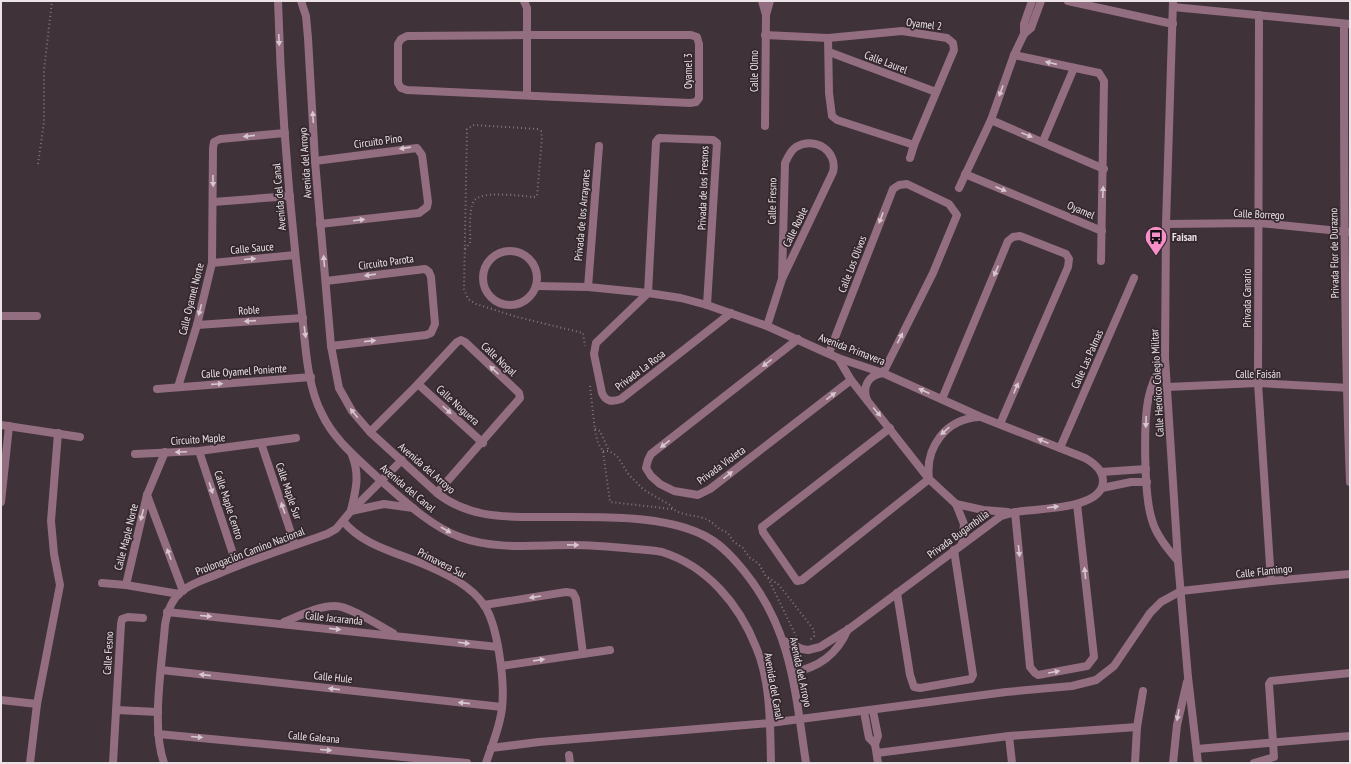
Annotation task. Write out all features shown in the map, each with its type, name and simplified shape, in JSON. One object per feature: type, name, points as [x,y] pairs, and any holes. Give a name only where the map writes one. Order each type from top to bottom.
[{"type":"street","name":"Avenida del Canal","points":[[278,1],[281,99],[295,255],[311,377],[321,413],[327,424],[352,453],[392,490],[449,533],[475,542],[506,545],[598,546],[660,551],[691,564],[718,585],[737,610],[757,648],[764,674],[770,723],[771,763]]},
{"type":"street","name":"Avenida del Arroyo","points":[[301,1],[306,16],[308,38],[315,161],[331,346],[339,388],[352,411],[370,432],[437,493],[448,502],[462,508],[495,517],[645,520],[672,525],[701,534],[726,551],[748,575],[766,601],[784,642],[792,674],[806,763]]},
{"type":"street","name":"Calle Olmo","points":[[762,1],[766,15]]},
{"type":"street","name":"Calle Olmo","points":[[765,126],[765,35],[766,15],[770,1]]},
{"type":"street","points":[[1024,34],[1024,24],[1032,1]]},
{"type":"street","points":[[959,188],[991,120],[1014,55],[1024,34],[1031,28],[1041,1]]},
{"type":"street","points":[[1068,1],[1173,24]]},
{"type":"street","points":[[527,3],[527,95]]},
{"type":"street","points":[[1173,4],[1347,24]]},
{"type":"street","name":"Calle Heróico Colegio Militar","points":[[1173,4],[1166,224],[1165,358],[1178,561],[1188,677],[1198,763]]},
{"type":"street","name":"Privada Canario","points":[[1259,15],[1258,383],[1271,581]]},
{"type":"street","name":"Privada Flor de Durazno","points":[[1347,24],[1348,388],[1350,482]]},
{"type":"street","name":"Oyamel 2","points":[[765,35],[828,38],[902,31],[948,38],[953,43],[954,50],[914,145],[910,158]]},
{"type":"street","name":"Oyamel 3","points":[[527,34],[691,35],[697,37],[699,44],[699,98],[696,102],[527,95],[401,88],[398,83],[398,44],[401,39],[407,36],[527,34]]},
{"type":"street","points":[[828,38],[829,93],[832,116],[837,120],[914,145]]},
{"type":"street","name":"Calle Laurel","points":[[829,52],[936,92]]},
{"type":"street","name":"Oyamel","points":[[965,174],[1102,231],[1104,81],[1099,73],[1014,55]]},
{"type":"street","points":[[1043,141],[1074,68]]},
{"type":"street","points":[[991,120],[1043,141],[1104,169]]},
{"type":"street","name":"Calle Oyamel Norte","points":[[178,387],[197,325],[212,263],[214,142],[220,140],[285,133]]},
{"type":"street","name":"Privada de los Fresnos","points":[[648,293],[657,139],[661,137],[713,140],[718,145],[707,305]]},
{"type":"street","name":"Calle Fresno","points":[[782,279],[785,163],[789,154],[796,147],[807,144],[816,145]]},
{"type":"street","name":"Calle Roble","points":[[767,326],[782,279],[833,172],[834,167],[832,156],[826,149],[816,145]]},
{"type":"street","name":"Privada de los Arrayanes","points":[[588,286],[599,146]]},
{"type":"street","name":"Circuito Pino","points":[[315,161],[417,148],[421,151],[422,155],[428,202],[427,207],[419,213],[320,224]]},
{"type":"street","name":"Calle Los Olivos","points":[[829,353],[893,189],[899,185],[907,184],[949,204],[957,215],[933,273],[883,373]]},
{"type":"street","points":[[213,202],[290,196]]},
{"type":"street","name":"Calle Borrego","points":[[1166,224],[1259,223],[1347,232]]},
{"type":"street","points":[[1101,261],[1102,231]]},
{"type":"street","points":[[942,399],[1008,241],[1013,237],[1020,236],[1066,254],[1069,259],[1068,266],[1000,424]]},
{"type":"street","points":[[513,251],[520,252],[531,260],[534,266],[537,279],[536,286],[533,292],[523,301],[510,305],[498,302],[492,298],[484,286],[483,280],[486,266],[489,261],[500,253],[513,251]]},
{"type":"street","name":"Calle Sauce","points":[[212,263],[295,255]]},
{"type":"street","name":"Circuito Parota","points":[[326,281],[425,269],[429,272],[431,277],[435,324],[431,333],[426,335],[331,346]]},
{"type":"street","name":"Calle Las Palmas","points":[[1060,448],[1134,278]]},
{"type":"street","name":"Avenida Primavera","points":[[536,286],[588,286],[681,298],[707,305],[767,326],[838,358],[883,373],[981,417],[1060,448],[1090,461],[1101,472]]},
{"type":"street","name":"Privada La Rosa","points":[[648,293],[596,344],[594,354],[602,393],[604,398],[610,401],[621,399],[731,313]]},
{"type":"street","points":[[1,316],[37,316]]},
{"type":"street","name":"Roble","points":[[197,325],[303,318]]},
{"type":"street","name":"Privada Violeta","points":[[798,339],[652,454],[648,460],[646,468],[651,476],[660,484],[674,491],[698,495],[710,489],[851,380]]},
{"type":"street","name":"Calle Nogal","points":[[370,432],[457,342],[461,340],[465,342],[519,393],[520,398],[437,493]]},
{"type":"street","points":[[838,358],[851,380],[929,479],[956,504],[964,524],[962,544]]},
{"type":"street","points":[[1165,358],[1155,376],[1149,397],[1146,418],[1146,468],[1150,513],[1154,526],[1178,561]]},
{"type":"street","points":[[867,400],[864,391],[867,382],[874,375],[883,373]]},
{"type":"street","name":"Calle Oyamel Poniente","points":[[178,387],[311,377]]},
{"type":"street","name":"Calle Faisán","points":[[1167,387],[1258,383],[1348,388]]},
{"type":"street","name":"Calle Noguera","points":[[418,384],[483,442]]},
{"type":"street","points":[[157,389],[178,387]]},
{"type":"street","points":[[890,428],[762,528],[763,532],[795,579],[802,580],[929,479],[930,456],[940,436],[958,422],[981,417]]},
{"type":"street","points":[[1,502],[5,426],[80,437]]},
{"type":"street","points":[[30,763],[37,704],[60,585],[54,554],[51,521],[58,433]]},
{"type":"street","name":"Circuito Maple","points":[[135,454],[199,451],[261,444],[296,438]]},
{"type":"street","name":"Calle Maple Sur","points":[[261,444],[295,545]]},
{"type":"street","name":"Calle Maple Centro","points":[[199,451],[237,566]]},
{"type":"street","name":"Calle Maple Norte","points":[[126,585],[147,495],[165,452]]},
{"type":"street","name":"Prolongación Camino Nacional","points":[[351,511],[358,480],[356,464],[352,453]]},
{"type":"street","name":"Prolongación Camino Nacional","points":[[181,592],[237,566],[327,534],[336,529],[351,511],[402,460]]},
{"type":"street","points":[[1146,468],[1101,472],[1103,479],[1102,488],[1131,482],[1147,482]]},
{"type":"street","name":"Privada Bugambilia","points":[[784,642],[802,649],[814,649],[849,629],[1001,516],[1015,512],[1077,504],[1093,498],[1102,488]]},
{"type":"street","name":"Calle Maple Norte","points":[[147,495],[181,592]]},
{"type":"street","points":[[351,511],[384,504],[417,510]]},
{"type":"street","points":[[956,504],[983,510],[1015,512],[1030,667],[1038,675],[1087,666],[1094,657],[1077,504]]},
{"type":"street","name":"Primavera Sur","points":[[343,521],[361,539],[429,566],[460,581],[484,605],[492,622],[501,666],[502,707],[491,748]]},
{"type":"street","points":[[897,593],[910,675],[914,687],[920,688],[971,679],[973,675],[954,550]]},
{"type":"street","name":"Calle Flamingo","points":[[1181,591],[1350,574]]},
{"type":"street","points":[[102,583],[181,592]]},
{"type":"street","points":[[486,763],[491,748],[539,742],[770,723],[873,711],[1006,692],[1072,686],[1088,683],[1102,676],[1114,666],[1144,619],[1155,607],[1170,596],[1181,591]]},
{"type":"street","points":[[164,763],[159,748],[158,712],[167,612],[173,600],[181,592]]},
{"type":"street","points":[[484,605],[566,592],[573,593],[576,599],[583,654]]},
{"type":"street","points":[[281,623],[324,608],[335,606],[344,608],[398,636]]},
{"type":"street","name":"Calle Jacaranda","points":[[167,612],[498,647]]},
{"type":"street","name":"Calle Fesno","points":[[113,763],[122,619],[128,617],[143,618]]},
{"type":"street","name":"Privada Bugambilia","points":[[792,674],[812,668],[828,659],[840,645],[849,629]]},
{"type":"street","points":[[501,666],[610,650]]},
{"type":"street","name":"Calle Hule","points":[[162,670],[502,707]]},
{"type":"street","points":[[1254,763],[1274,757],[1271,681],[1350,673]]},
{"type":"street","points":[[1173,763],[1179,711],[1188,677]]},
{"type":"street","points":[[1135,763],[1137,727],[1144,691]]},
{"type":"street","points":[[1,700],[37,704]]},
{"type":"street","points":[[116,710],[158,712]]},
{"type":"street","points":[[873,711],[878,736],[876,749],[878,763]]},
{"type":"street","points":[[864,712],[869,738],[876,749]]},
{"type":"street","points":[[876,749],[1010,736],[1137,727]]},
{"type":"street","name":"Calle Galeana","points":[[158,734],[467,763]]},
{"type":"street","points":[[1010,736],[1012,763]]},
{"type":"street","points":[[1197,749],[1350,736]]},
{"type":"path","points":[[38,164],[44,122],[44,70],[52,1]]},
{"type":"path","points":[[464,249],[470,243],[471,211],[474,200],[479,196],[488,194],[537,196],[542,144],[541,131],[537,129],[474,125],[467,129],[464,249],[464,289],[468,299],[476,304],[517,317],[583,333],[586,348]]},
{"type":"path","points":[[590,382],[595,428],[598,443],[603,451],[610,502],[672,509],[690,516],[708,520],[719,530],[727,532],[734,542],[743,548],[749,558],[759,564],[768,578],[798,638]]},
{"type":"path","points":[[595,428],[600,431],[608,451]]},
{"type":"path","points":[[603,451],[608,451],[617,456],[629,475],[644,490],[670,505],[672,509]]},
{"type":"path","points":[[768,578],[779,585],[814,630],[814,636],[808,641]]},
{"type":"place","name":"Faisan","points":[[1156,256]]}]
